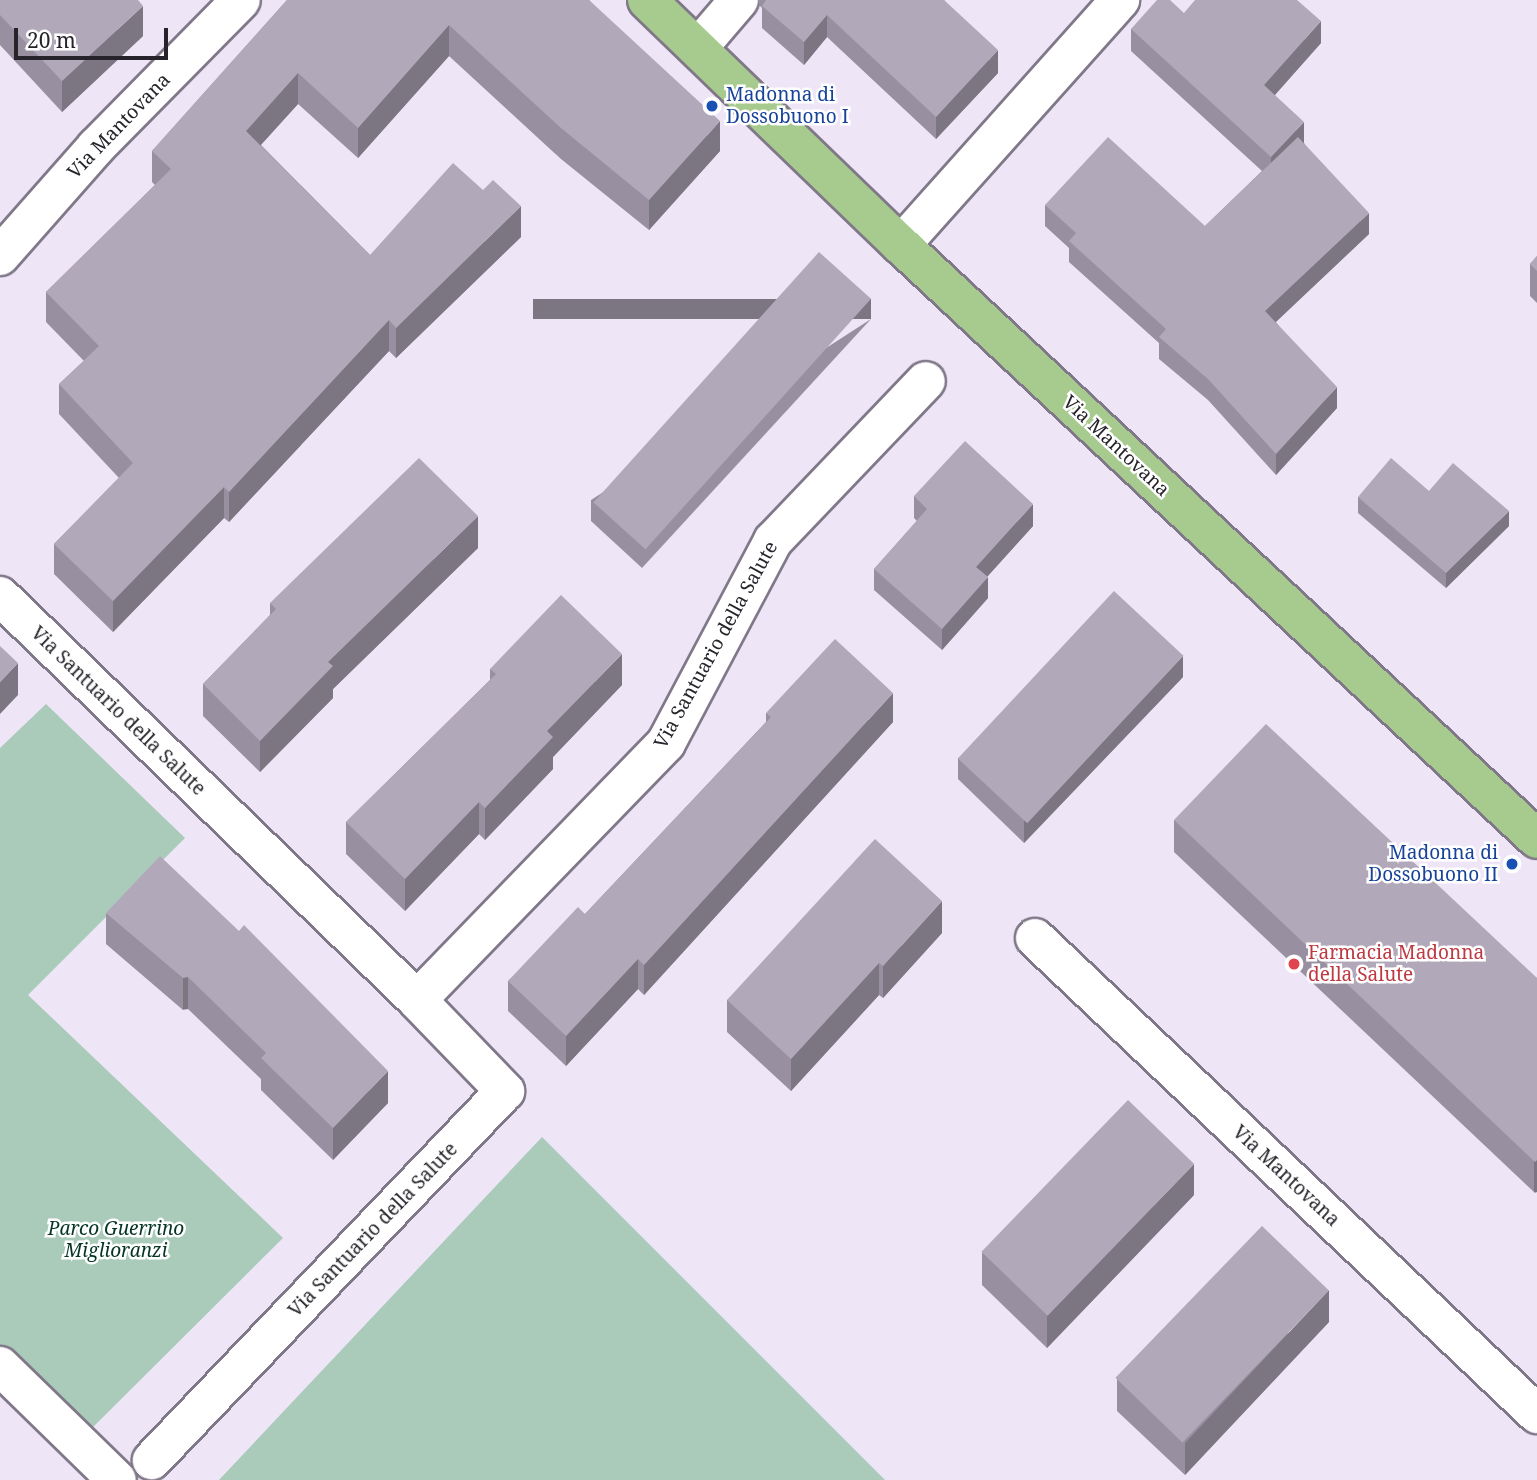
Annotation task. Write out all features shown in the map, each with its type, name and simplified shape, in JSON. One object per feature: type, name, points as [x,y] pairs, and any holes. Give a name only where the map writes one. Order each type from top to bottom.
[{"type":"main road","name":"Via Mantovana","points":[[647,0],[901,245],[1537,839]]},
{"type":"street","name":"Via Mantovana","points":[[0,256],[96,147],[241,0]]},
{"type":"street","points":[[698,48],[739,0]]},
{"type":"street","points":[[901,245],[1120,0]]},
{"type":"street","name":"Via Santuario della Salute","points":[[417,1000],[666,743],[773,541],[926,381]]},
{"type":"street","name":"Via Santuario della Salute","points":[[0,596],[417,1000],[505,1091],[152,1460]]},
{"type":"street","name":"Via Mantovana","points":[[1035,938],[1537,1414]]},
{"type":"street","points":[[0,1366],[117,1480]]},
{"type":"green space","name":"Parco Guerrino Miglioranzi","points":[[46,704],[185,838],[28,995],[283,1238],[77,1443],[0,1374],[0,748]]},
{"type":"green space","points":[[542,1137],[885,1480],[219,1480]]},
{"type":"building","points":[[0,0],[138,0],[143,6],[62,81],[0,15]]},
{"type":"building","points":[[287,0],[589,0],[720,121],[649,200],[561,128],[449,25],[358,128],[298,73],[246,131],[370,255],[453,163],[483,190],[493,180],[521,206],[396,328],[389,320],[229,492],[224,487],[113,601],[54,544],[133,463],[59,384],[99,346],[46,292],[171,169],[152,151]]},
{"type":"building","points":[[766,0],[944,0],[998,50],[936,117],[827,15],[804,42],[762,6]]},
{"type":"building","points":[[1157,0],[1170,0],[1184,13],[1195,0],[1297,0],[1321,21],[1264,85],[1304,122],[1271,157],[1131,29]]},
{"type":"building","points":[[1108,137],[1205,226],[1298,137],[1369,213],[1265,311],[1337,387],[1276,454],[1208,379],[1159,337],[1166,329],[1069,241],[1076,233],[1045,205]]},
{"type":"building","points":[[819,252],[871,299],[646,549],[594,502]]},
{"type":"building","points":[[1537,256],[1537,271],[1530,264]]},
{"type":"building","points":[[965,441],[1033,504],[976,567],[988,577],[942,629],[874,569],[927,509],[914,496]]},
{"type":"building","points":[[419,458],[478,516],[328,662],[333,666],[260,741],[203,684],[276,609],[270,603]]},
{"type":"building","points":[[1391,458],[1429,491],[1453,463],[1509,511],[1446,573],[1358,497]]},
{"type":"building","points":[[1114,591],[1183,656],[1027,823],[958,758]]},
{"type":"building","points":[[561,595],[622,654],[547,731],[553,737],[485,808],[479,802],[405,879],[346,822],[496,674],[490,669]]},
{"type":"building","points":[[835,639],[893,693],[644,965],[638,959],[566,1036],[508,981],[578,907],[585,914],[771,717],[766,713]]},
{"type":"building","points":[[0,646],[18,663],[0,682]]},
{"type":"building","points":[[1266,724],[1537,978],[1535,1162],[1174,820]]},
{"type":"building","points":[[875,839],[942,901],[883,966],[879,963],[791,1059],[727,1000]]},
{"type":"building","points":[[160,856],[239,931],[244,925],[388,1071],[333,1128],[261,1058],[266,1053],[188,977],[183,978],[106,913]]},
{"type":"building","points":[[1128,1100],[1194,1164],[1048,1316],[981,1252]]},
{"type":"building","points":[[1262,1226],[1329,1291],[1182,1442],[1115,1378]]},
{"type":"place","name":"Madonna di Dossobuono I","points":[[712,106]]},
{"type":"place","name":"Madonna di Dossobuono II","points":[[1512,864]]},
{"type":"place","name":"Farmacia Madonna della Salute","points":[[1294,964]]}]
